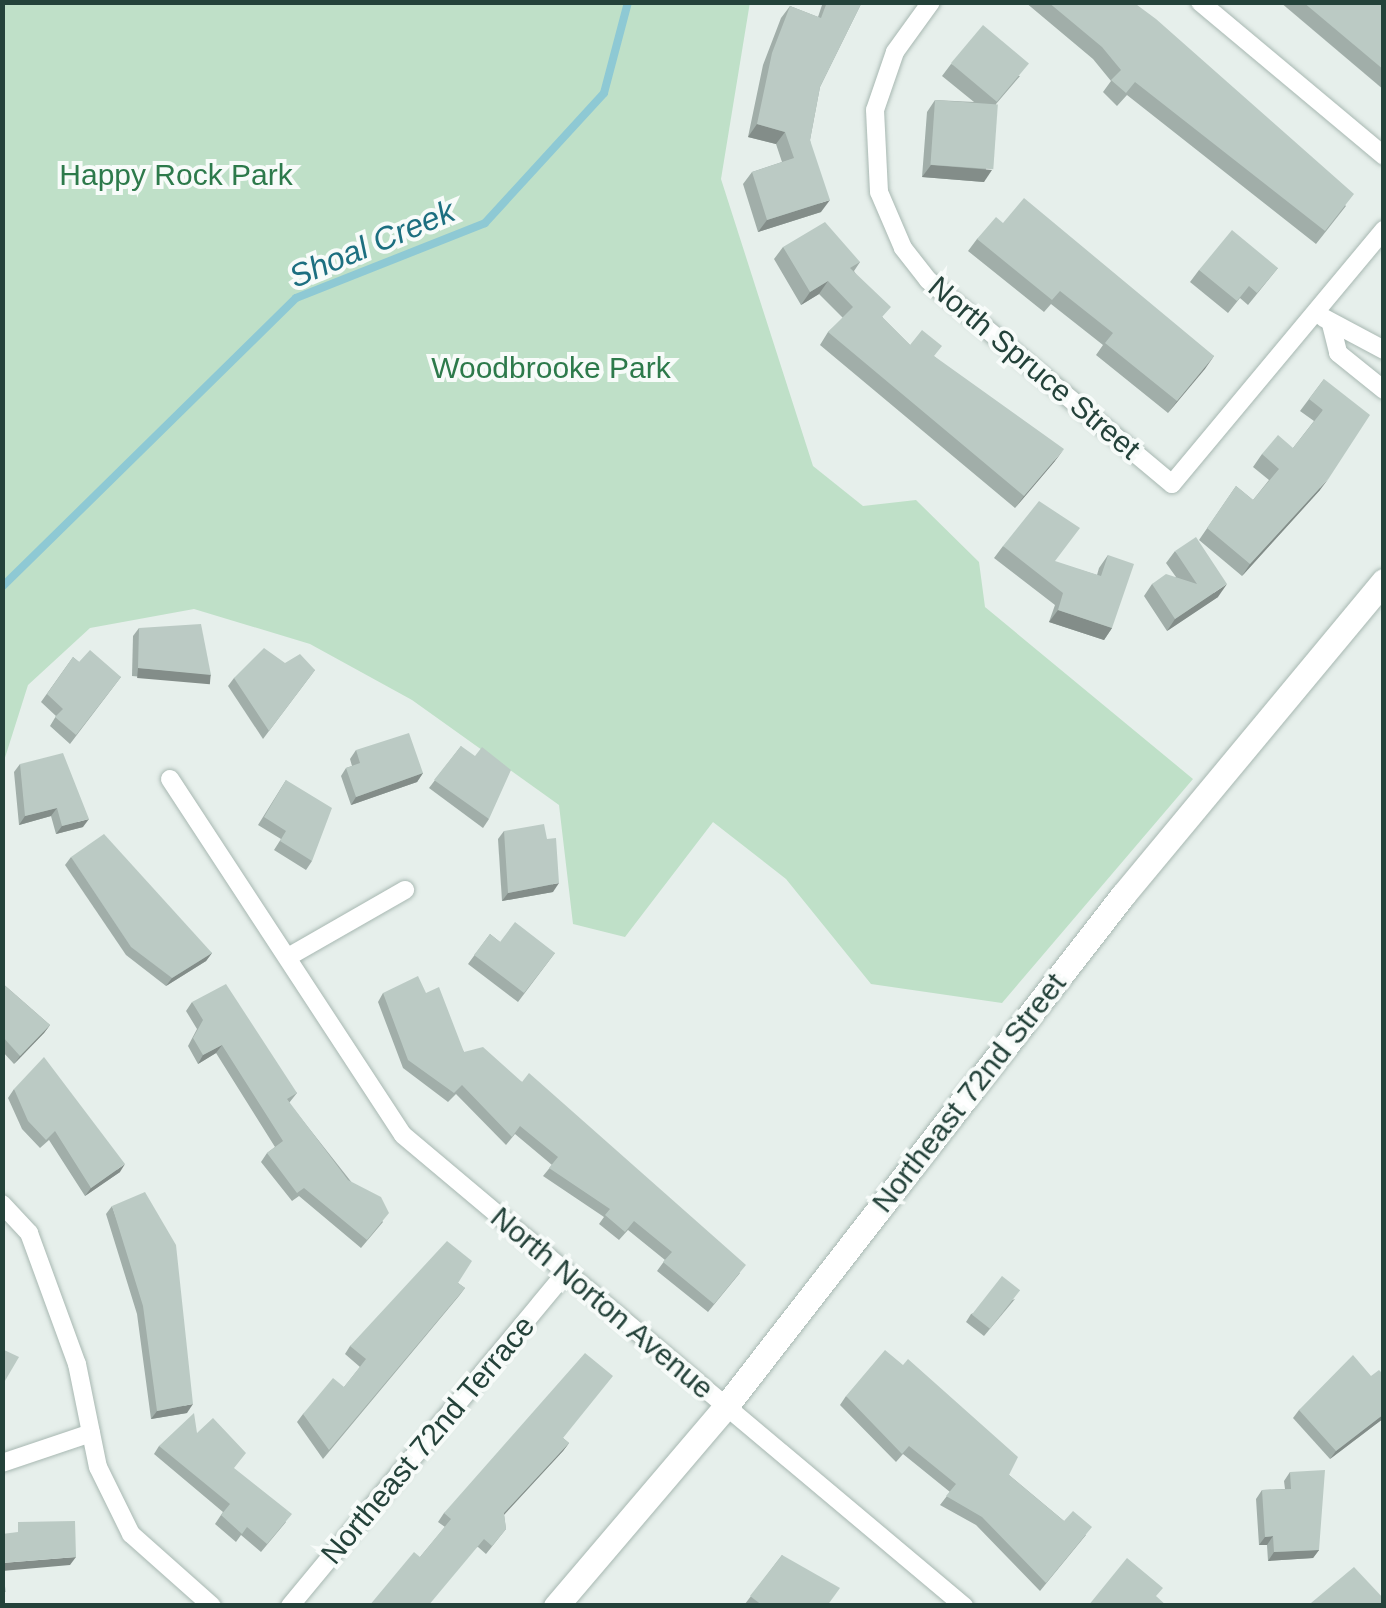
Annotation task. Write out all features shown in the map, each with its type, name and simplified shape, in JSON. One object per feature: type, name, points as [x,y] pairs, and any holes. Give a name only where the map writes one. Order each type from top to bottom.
[{"type":"main road","name":"Northeast 72nd Street","points":[[556,1606],[726,1406],[1123,895],[1384,581]]},
{"type":"street","name":"North Spruce Street","points":[[931,2],[880,90],[878,192],[928,280],[1172,484],[1324,317]]},
{"type":"street","points":[[1200,2],[1384,156]]},
{"type":"street","points":[[1324,317],[1384,230]]},
{"type":"street","points":[[1324,317],[1384,350]]},
{"type":"street","points":[[1324,317],[1338,354],[1384,390]]},
{"type":"street","name":"North Norton Avenue","points":[[170,779],[403,1136],[964,1606]]},
{"type":"street","points":[[288,957],[405,890]]},
{"type":"street","points":[[2,1204],[29,1233],[77,1364],[91,1433],[131,1534],[212,1606]]},
{"type":"street","name":"Northeast 72nd Terrace","points":[[290,1606],[565,1274]]},
{"type":"street","points":[[2,1463],[91,1433]]},
{"type":"green space","points":[[750,2],[721,179],[813,466],[863,506],[916,500],[979,562],[985,607],[1193,779],[1002,1003],[871,984],[786,879],[713,822],[625,937],[573,924],[559,805],[412,700],[310,644],[194,609],[90,628],[28,685],[3,764],[3,3]]},
{"type":"building","points":[[827,2],[862,2],[820,87],[810,140],[830,200],[767,220],[752,172],[794,158],[785,132],[757,124],[772,53],[790,6],[821,18]]},
{"type":"building","points":[[1048,2],[1133,2],[1354,194],[1325,231],[1135,82],[1126,93],[1111,80],[1121,70],[1102,47]]},
{"type":"building","points":[[1303,2],[1384,2],[1384,70]]},
{"type":"building","points":[[983,25],[1029,64],[997,102],[951,63]]},
{"type":"building","points":[[935,100],[998,104],[993,169],[930,165]]},
{"type":"building","points":[[1024,198],[1214,356],[1177,401],[1105,343],[1113,333],[1060,291],[1052,300],[977,239],[996,217],[1003,223]]},
{"type":"building","points":[[825,222],[860,262],[850,268],[891,307],[882,317],[910,345],[922,330],[942,346],[934,356],[1064,449],[1024,496],[828,332],[853,307],[828,281],[810,292],[783,247]]},
{"type":"building","points":[[1232,230],[1278,268],[1257,293],[1249,286],[1237,301],[1199,270]]},
{"type":"building","points":[[1324,379],[1370,415],[1329,478],[1250,564],[1207,528],[1236,486],[1253,500],[1279,469],[1262,454],[1278,435],[1293,448],[1323,410],[1309,399]]},
{"type":"building","points":[[1039,501],[1080,528],[1055,561],[1101,576],[1108,555],[1134,564],[1112,628],[1058,610],[1063,593],[1003,546]]},
{"type":"building","points":[[1196,537],[1227,584],[1175,619],[1152,584],[1166,574],[1197,584],[1175,551]]},
{"type":"building","points":[[201,624],[211,675],[138,668],[139,628]]},
{"type":"building","points":[[264,648],[285,663],[300,654],[315,670],[269,731],[234,678]]},
{"type":"building","points":[[90,650],[121,677],[76,735],[55,717],[63,709],[47,694],[73,657],[79,662]]},
{"type":"building","points":[[409,733],[423,773],[356,797],[346,768],[360,763],[356,750]]},
{"type":"building","points":[[461,746],[475,756],[482,747],[511,770],[489,819],[434,780]]},
{"type":"building","points":[[63,753],[89,819],[62,826],[57,808],[25,816],[20,764]]},
{"type":"building","points":[[286,780],[332,808],[312,861],[280,841],[286,831],[264,817]]},
{"type":"building","points":[[544,824],[547,839],[556,838],[559,883],[508,893],[504,831]]},
{"type":"building","points":[[104,834],[212,953],[172,978],[131,947],[71,857]]},
{"type":"building","points":[[515,922],[555,953],[524,993],[474,955],[490,934],[500,942]]},
{"type":"building","points":[[418,976],[426,993],[439,987],[464,1052],[483,1047],[522,1082],[529,1073],[746,1265],[714,1304],[663,1262],[672,1252],[634,1221],[625,1232],[605,1215],[610,1209],[549,1168],[558,1157],[520,1126],[512,1137],[462,1085],[454,1093],[408,1060],[383,993]]},
{"type":"building","points":[[2,983],[50,1025],[20,1056],[2,1036]]},
{"type":"building","points":[[226,984],[297,1093],[287,1099],[348,1180],[381,1197],[389,1213],[367,1240],[304,1188],[297,1193],[267,1153],[283,1141],[222,1045],[203,1055],[193,1038],[203,1020],[192,1002]]},
{"type":"building","points":[[44,1057],[125,1164],[91,1188],[55,1131],[46,1140],[28,1121],[14,1089]]},
{"type":"building","points":[[145,1192],[176,1245],[193,1404],[157,1411],[143,1306],[112,1206]]},
{"type":"building","points":[[447,1241],[472,1261],[458,1283],[465,1288],[329,1450],[303,1414],[333,1378],[344,1387],[366,1359],[350,1346]]},
{"type":"building","points":[[1002,1276],[1020,1290],[990,1329],[972,1315]]},
{"type":"building","points":[[2,1349],[19,1357],[2,1386]]},
{"type":"building","points":[[885,1350],[903,1365],[908,1359],[1018,1457],[1009,1475],[1064,1521],[1073,1511],[1092,1527],[1046,1583],[982,1517],[946,1496],[956,1484],[909,1446],[902,1454],[846,1396]]},
{"type":"building","points":[[585,1353],[613,1376],[563,1438],[569,1443],[504,1513],[506,1529],[492,1546],[484,1539],[428,1606],[369,1606],[414,1552],[420,1557],[451,1519],[444,1513]]},
{"type":"building","points":[[1353,1355],[1371,1376],[1379,1370],[1384,1375],[1384,1414],[1336,1451],[1299,1410]]},
{"type":"building","points":[[194,1413],[197,1433],[213,1418],[246,1453],[234,1468],[292,1514],[267,1544],[247,1527],[242,1534],[221,1515],[230,1504],[159,1446]]},
{"type":"building","points":[[1325,1470],[1319,1550],[1274,1552],[1273,1536],[1265,1537],[1262,1490],[1291,1489],[1290,1472]]},
{"type":"building","points":[[75,1521],[76,1557],[2,1563],[2,1534],[18,1532],[18,1522]]},
{"type":"building","points":[[782,1555],[840,1588],[827,1606],[763,1606],[750,1596]]},
{"type":"building","points":[[1127,1558],[1163,1588],[1156,1596],[1167,1606],[1088,1606]]},
{"type":"building","points":[[1354,1567],[1384,1599],[1384,1606],[1313,1606],[1311,1603]]},
{"type":"waterway","name":"Shoal Creek","points":[[2,587],[296,298],[485,223],[604,93],[628,2]]},
{"type":"park label","name":"Happy Rock Park","points":[[176,175]]},
{"type":"park label","name":"Woodbrooke Park","points":[[551,368]]}]
